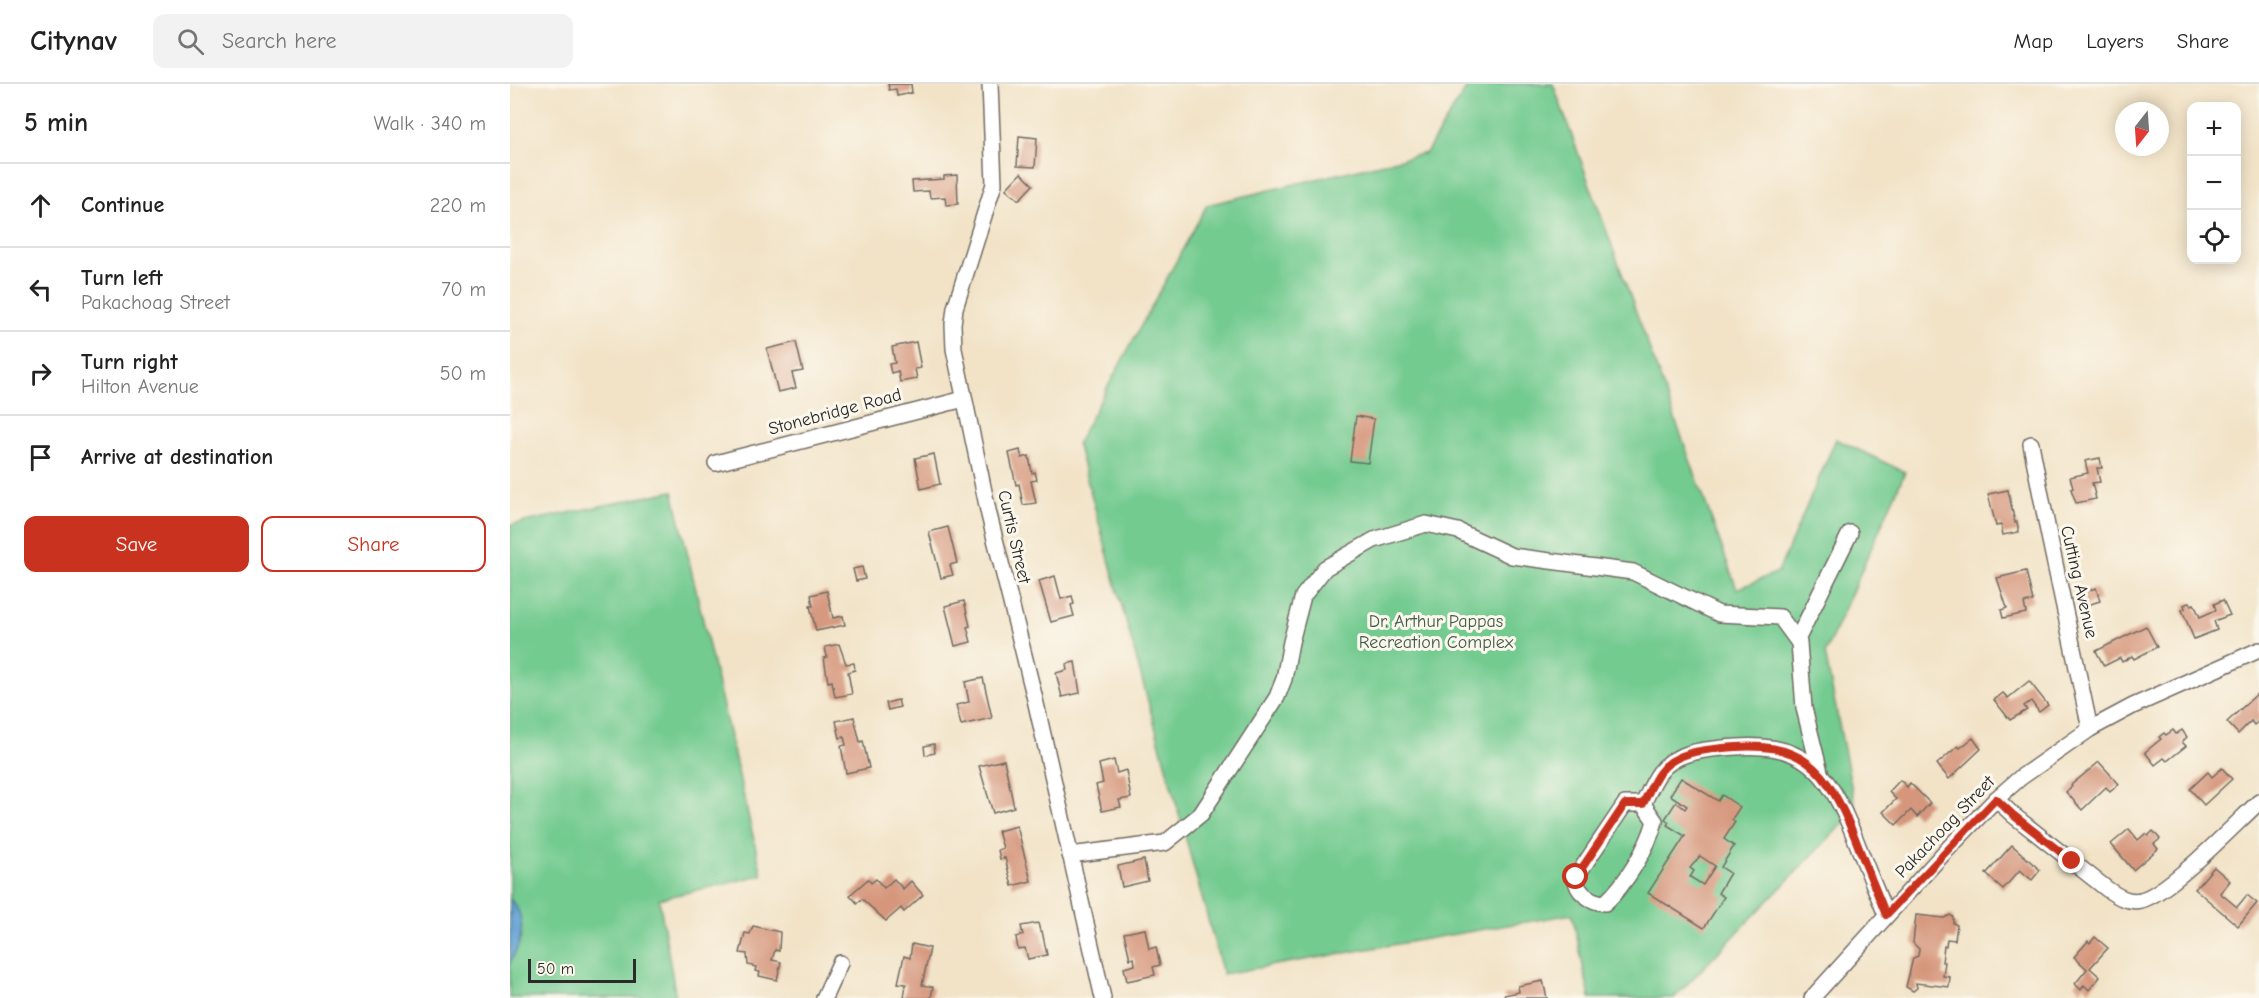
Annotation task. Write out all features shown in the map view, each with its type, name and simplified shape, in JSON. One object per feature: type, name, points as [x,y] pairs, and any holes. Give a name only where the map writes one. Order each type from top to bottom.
[{"type":"street","name":"Curtis Street","points":[[990,84],[994,184],[958,297],[953,324],[954,349],[989,515],[1034,695],[1103,998]]},
{"type":"street","name":"Stonebridge Road","points":[[716,463],[964,399]]},
{"type":"street","name":"Cutting Avenue","points":[[2031,444],[2090,729]]},
{"type":"street","points":[[1070,855],[1165,843],[1201,814],[1277,697],[1284,679],[1303,596],[1325,568],[1364,545],[1426,524],[1458,531],[1512,556],[1633,572],[1719,615],[1780,617],[1799,643],[1804,708],[1820,772]]},
{"type":"street","points":[[1797,640],[1850,533]]},
{"type":"street","name":"Pakachoag Street","points":[[1822,994],[1886,915],[1996,799],[2020,778],[2090,729],[2144,701],[2259,650]]},
{"type":"street","points":[[1643,804],[1660,771],[1675,758],[1705,750],[1750,745],[1776,748],[1801,758],[1820,772],[1840,801],[1886,915]]},
{"type":"street","points":[[1996,799],[2013,815],[2116,895],[2136,901],[2158,892],[2172,882],[2259,802]]},
{"type":"street","points":[[1625,804],[1643,804],[1655,821],[1652,835],[1612,897],[1605,903],[1580,892],[1576,884],[1576,877],[1625,804]]},
{"type":"street","points":[[824,998],[840,963]]},
{"type":"green space","name":"Dr. Arthur Pappas Recreation Complex","points":[[1469,84],[1553,84],[1737,589],[1778,572],[1836,439],[1905,472],[1825,653],[1856,810],[1674,998],[1590,998],[1572,914],[1223,974],[1077,443],[1207,205],[1426,153]]},
{"type":"green space","points":[[673,491],[762,875],[659,899],[676,998],[510,998],[510,525]]},
{"type":"water","points":[[510,899],[520,914],[522,930],[518,947],[510,963]]},
{"type":"building","points":[[888,84],[911,84],[912,93],[897,96],[896,89],[889,90]]},
{"type":"building","points":[[1019,136],[1037,138],[1035,167],[1017,166]]},
{"type":"building","points":[[1021,173],[1033,185],[1019,200],[1006,189]]},
{"type":"building","points":[[957,175],[958,204],[946,205],[945,197],[930,198],[929,191],[913,192],[912,181],[944,179],[944,176]]},
{"type":"building","points":[[796,342],[803,371],[792,373],[796,388],[778,392],[767,349]]},
{"type":"building","points":[[916,342],[921,368],[915,369],[917,379],[900,382],[898,371],[891,373],[889,364],[895,363],[892,347]]},
{"type":"building","points":[[1356,416],[1374,419],[1368,463],[1350,461]]},
{"type":"building","points":[[1020,450],[1022,458],[1029,456],[1032,473],[1035,472],[1037,480],[1031,481],[1036,503],[1023,505],[1019,484],[1016,485],[1009,453]]},
{"type":"building","points":[[934,454],[940,484],[921,489],[915,458]]},
{"type":"building","points":[[2100,458],[2102,468],[2097,468],[2100,482],[2092,483],[2096,499],[2076,503],[2070,477],[2088,473],[2085,461]]},
{"type":"building","points":[[2008,490],[2019,532],[2003,535],[2001,525],[1996,526],[1988,494]]},
{"type":"building","points":[[948,527],[957,563],[950,565],[953,575],[941,578],[929,532]]},
{"type":"building","points":[[862,567],[865,579],[856,581],[853,569]]},
{"type":"building","points":[[2026,571],[2033,601],[2024,603],[2026,613],[2003,618],[2001,610],[2007,608],[1997,578]]},
{"type":"building","points":[[1055,576],[1061,599],[1072,596],[1074,604],[1071,605],[1074,616],[1051,622],[1039,581]]},
{"type":"building","points":[[2096,588],[2100,601],[2084,606],[2080,593]]},
{"type":"building","points":[[827,591],[833,618],[843,616],[845,625],[816,631],[810,606],[813,606],[811,595]]},
{"type":"building","points":[[2223,600],[2230,615],[2214,621],[2217,630],[2194,639],[2182,610],[2185,609],[2184,605],[2190,602],[2191,605],[2194,604],[2200,617],[2216,610],[2214,604]]},
{"type":"building","points":[[964,601],[971,642],[955,646],[945,606]]},
{"type":"building","points":[[2146,626],[2157,647],[2134,659],[2132,656],[2122,662],[2120,658],[2104,666],[2096,651]]},
{"type":"building","points":[[839,644],[846,664],[854,663],[855,670],[848,672],[852,694],[835,697],[832,681],[828,682],[824,658],[827,657],[825,647]]},
{"type":"building","points":[[1075,662],[1080,693],[1062,697],[1056,673],[1067,670],[1066,664]]},
{"type":"building","points":[[983,678],[992,718],[961,725],[956,705],[969,702],[965,682]]},
{"type":"building","points":[[2029,681],[2048,705],[2039,712],[2031,701],[2024,706],[2027,710],[2010,720],[1994,700],[2003,693],[2008,698]]},
{"type":"building","points":[[2259,692],[2259,721],[2254,725],[2251,721],[2238,734],[2227,722]]},
{"type":"building","points":[[898,700],[900,707],[888,710],[886,703]]},
{"type":"building","points":[[854,717],[860,742],[863,741],[869,768],[846,773],[841,746],[846,745],[844,737],[840,738],[836,721]]},
{"type":"building","points":[[2173,730],[2176,734],[2182,730],[2187,737],[2182,742],[2186,746],[2167,761],[2164,758],[2155,765],[2145,752],[2161,739],[2159,737],[2164,733],[2166,735]]},
{"type":"building","points":[[1973,738],[1981,749],[1949,779],[1937,764],[1958,746],[1960,748]]},
{"type":"building","points":[[934,744],[935,753],[925,755],[924,746]]},
{"type":"building","points":[[1004,760],[1014,807],[993,813],[979,766]]},
{"type":"building","points":[[1114,760],[1117,773],[1126,770],[1131,798],[1119,800],[1121,807],[1102,811],[1096,785],[1103,783],[1099,764]]},
{"type":"building","points":[[2099,762],[2119,784],[2110,792],[2106,787],[2082,810],[2066,792],[2071,785]]},
{"type":"building","points":[[2222,768],[2232,779],[2204,805],[2190,789],[2208,772],[2212,777]]},
{"type":"building","points":[[1681,778],[1718,801],[1722,795],[1740,807],[1732,819],[1735,822],[1724,839],[1734,846],[1721,867],[1730,873],[1718,893],[1724,897],[1704,928],[1648,893],[1685,836],[1667,825],[1669,822],[1665,819],[1676,802],[1685,809],[1687,806],[1670,795]],"holes":[[[1700,856],[1715,866],[1703,885],[1690,877],[1694,871],[1690,868]]]},
{"type":"building","points":[[1900,780],[1907,787],[1910,783],[1930,803],[1917,817],[1911,810],[1896,825],[1883,812],[1896,799],[1889,792]]},
{"type":"building","points":[[1017,826],[1031,881],[1012,886],[1005,858],[1000,859],[998,850],[1003,848],[998,831]]},
{"type":"building","points":[[2129,829],[2138,840],[2153,831],[2160,839],[2154,844],[2158,849],[2133,870],[2111,844]]},
{"type":"building","points":[[2012,845],[2040,870],[2032,880],[2020,870],[2003,889],[1986,874]]},
{"type":"building","points":[[1144,860],[1148,881],[1122,887],[1118,866]]},
{"type":"building","points":[[2214,867],[2230,881],[2220,893],[2237,907],[2247,895],[2257,903],[2238,926],[2195,889]]},
{"type":"building","points":[[868,879],[871,883],[876,879],[884,888],[894,879],[903,889],[911,881],[923,895],[904,912],[901,908],[886,921],[862,899],[857,903],[850,895]]},
{"type":"building","points":[[1916,915],[1944,918],[1950,915],[1953,917],[1953,923],[1957,925],[1955,940],[1947,939],[1946,946],[1944,946],[1943,976],[1950,977],[1949,987],[1916,983],[1917,988],[1913,991],[1906,987],[1913,958],[1918,956],[1919,949],[1913,943]]},
{"type":"building","points":[[1038,923],[1047,955],[1028,959],[1025,948],[1018,949],[1016,937],[1023,935],[1021,926]]},
{"type":"building","points":[[753,926],[780,932],[779,951],[775,950],[772,960],[781,962],[777,980],[759,976],[760,972],[755,971],[756,967],[748,965],[747,954],[740,953],[745,933],[750,934]]},
{"type":"building","points":[[1145,929],[1149,949],[1156,947],[1160,965],[1153,967],[1155,975],[1127,981],[1124,968],[1135,965],[1134,958],[1130,959],[1124,933]]},
{"type":"building","points":[[2095,937],[2108,948],[2090,968],[2100,977],[2089,990],[2084,985],[2081,990],[2075,984],[2087,969],[2074,957],[2088,941],[2090,943]]},
{"type":"building","points":[[912,944],[930,948],[922,985],[933,987],[931,998],[904,998],[906,984],[898,983],[904,956],[910,958]]},
{"type":"building","points":[[1543,981],[1547,998],[1505,998],[1504,995],[1519,992],[1518,986]]},
{"type":"route","points":[[1576,877],[1625,804],[1643,804],[1660,771],[1675,758],[1705,750],[1750,745],[1776,748],[1801,758],[1820,772],[1840,801],[1886,915],[1996,799],[2072,861]]}]
